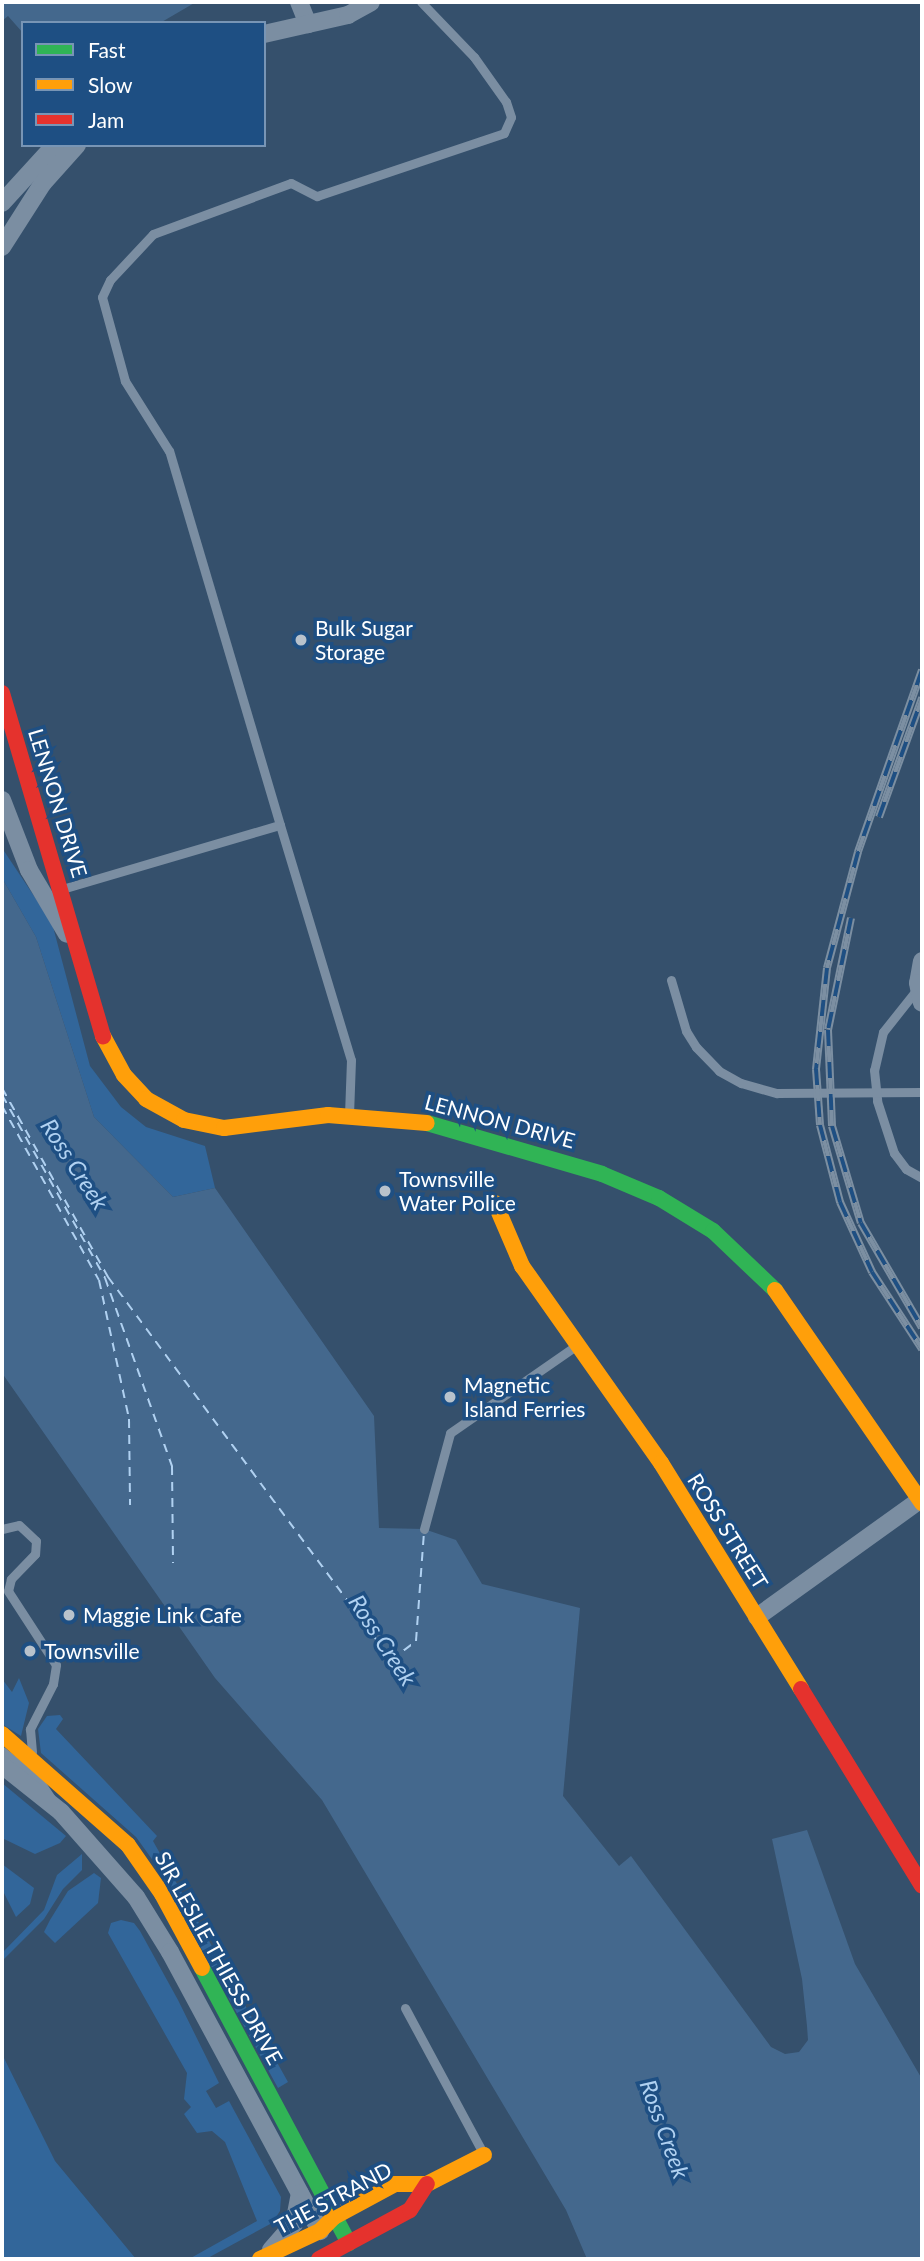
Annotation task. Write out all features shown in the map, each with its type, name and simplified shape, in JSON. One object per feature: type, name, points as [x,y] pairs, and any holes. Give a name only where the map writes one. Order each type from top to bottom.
[{"type":"street","points":[[299,2],[308,23]]},
{"type":"street","points":[[266,34],[348,15],[371,2]]},
{"type":"street","points":[[2,203],[53,147]]},
{"type":"street","points":[[2,247],[43,183],[75,147]]},
{"type":"street","name":"LENNON DRIVE","points":[[2,693],[78,951],[116,1063],[135,1088],[159,1108],[197,1124],[224,1128],[349,1115],[451,1127],[617,1179],[687,1214],[737,1251],[781,1295],[921,1501]]},
{"type":"street","points":[[2,800],[29,870],[78,951]]},
{"type":"street","points":[[920,995],[922,961]]},
{"type":"street","name":"ROSS STREET","points":[[495,1203],[513,1252],[661,1463],[922,1886]]},
{"type":"street","points":[[757,1617],[921,1501]]},
{"type":"street","name":"SIR LESLIE THIESS DRIVE","points":[[2,1734],[128,1845],[162,1894],[349,2243]]},
{"type":"street","name":"SIR LESLIE THIESS DRIVE","points":[[2,1765],[61,1812],[113,1867],[165,1943],[320,2231],[325,2256]]},
{"type":"street","name":"THE STRAND","points":[[258,2259],[320,2231],[334,2217],[395,2184],[426,2184],[484,2155]]},
{"type":"street","name":"THE STRAND","points":[[325,2256],[416,2205],[426,2184]]},
{"type":"street","points":[[258,2259],[289,2232],[300,2208],[300,2193]]},
{"type":"lane","points":[[349,1115],[351,1060],[169,451],[125,381],[102,298],[110,280],[153,234],[291,183],[317,196],[504,133],[511,117],[506,102],[474,57],[421,2]]},
{"type":"lane","points":[[60,889],[280,825]]},
{"type":"lane","points":[[671,980],[686,1031],[706,1059],[741,1083],[777,1093],[907,1090],[922,1092]]},
{"type":"lane","points":[[920,995],[883,1032],[874,1070],[880,1113],[894,1153],[906,1169],[922,1178]]},
{"type":"lane","points":[[424,1528],[450,1433],[577,1345]]},
{"type":"lane","points":[[2,1529],[19,1525],[37,1547],[31,1560],[10,1579],[6,1596],[56,1665],[53,1684],[30,1729],[36,1763]]},
{"type":"lane","points":[[2,1751],[38,1779],[61,1812]]},
{"type":"lane","points":[[405,2008],[484,2155]]},
{"type":"shaded area","points":[[2,848],[52,923],[90,1066],[121,1107],[146,1127],[205,1146],[215,1188],[173,1197],[94,1117],[36,937],[2,878]]},
{"type":"shaded area","points":[[19,1678],[29,1703],[21,1736],[2,1724],[2,1679],[12,1692]]},
{"type":"shaded area","points":[[60,1715],[63,1719],[56,1729],[157,1836],[153,1841],[288,2082],[278,2088],[154,1862],[136,1837],[41,1753],[38,1729],[47,1716]]},
{"type":"shaded area","points":[[2,1783],[66,1836],[60,1843],[35,1854],[2,1838]]},
{"type":"shaded area","points":[[82,1854],[82,1870],[63,1889],[44,1919],[2,1961],[2,1953],[44,1910],[57,1875]]},
{"type":"shaded area","points":[[2,1864],[34,1888],[30,1904],[16,1917],[2,1889]]},
{"type":"shaded area","points":[[94,1873],[101,1878],[98,1903],[55,1943],[44,1932],[50,1920],[68,1891]]},
{"type":"shaded area","points":[[121,1920],[134,1923],[140,1931],[178,2000],[219,2083],[206,2091],[216,2108],[229,2101],[281,2197],[280,2211],[272,2223],[206,2259],[189,2259],[257,2221],[225,2142],[212,2131],[197,2133],[184,2114],[191,2107],[184,2099],[187,2073],[108,1933],[111,1923]]},
{"type":"shaded area","points":[[2,2054],[55,2161],[136,2259],[2,2259]]},
{"type":"water","points":[[2,2],[196,2],[163,21],[21,21],[21,31],[8,16],[2,21]]},
{"type":"water","name":"Ross Creek","points":[[2,878],[36,937],[94,1117],[173,1197],[215,1188],[374,1416],[379,1528],[424,1529],[456,1540],[482,1584],[580,1608],[563,1796],[619,1866],[631,1856],[771,2047],[785,2054],[799,2052],[808,2040],[802,1979],[772,1839],[807,1830],[855,1964],[922,2079],[922,2259],[587,2259],[566,2210],[322,1800],[215,1678],[2,1373]]},
{"type":"ferry route","points":[[2,1088],[108,1277],[391,1660],[416,1641],[424,1533]]},
{"type":"ferry route","points":[[2,1095],[105,1278],[172,1466],[173,1563]]},
{"type":"ferry route","points":[[2,1106],[99,1280],[129,1419],[130,1505]]},
{"type":"railway","points":[[922,670],[858,852],[827,968],[816,1069],[820,1125],[840,1202],[872,1272],[922,1349]]},
{"type":"railway","points":[[879,817],[922,698]]},
{"type":"railway","points":[[851,918],[828,1030],[832,1126],[861,1223],[922,1328]]},
{"type":"traffic: fast","points":[[427,1123],[602,1174],[659,1198],[713,1231],[775,1290]]},
{"type":"traffic: fast","points":[[202,1968],[349,2243]]},
{"type":"traffic: slow","points":[[103,1036],[124,1075],[146,1099],[184,1120],[224,1128],[328,1115],[427,1123]]},
{"type":"traffic: slow","points":[[495,1203],[522,1266],[661,1463],[801,1689]]},
{"type":"traffic: slow","points":[[775,1290],[922,1503]]},
{"type":"traffic: slow","points":[[2,1734],[128,1845],[162,1894],[202,1968]]},
{"type":"traffic: slow","points":[[260,2259],[320,2231],[334,2217],[395,2184],[427,2184],[484,2155]]},
{"type":"traffic: jam","points":[[2,693],[103,1036]]},
{"type":"traffic: jam","points":[[801,1689],[922,1886]]},
{"type":"traffic: jam","points":[[319,2259],[410,2210],[427,2184]]},
{"type":"place","name":"Bulk Sugar Storage","points":[[301,640]]},
{"type":"place","name":"Townsville Water Police","points":[[385,1191]]},
{"type":"place","name":"Magnetic Island Ferries","points":[[450,1397]]},
{"type":"place","name":"Maggie Link Cafe","points":[[69,1615]]},
{"type":"place","name":"Townsville","points":[[30,1651]]}]
